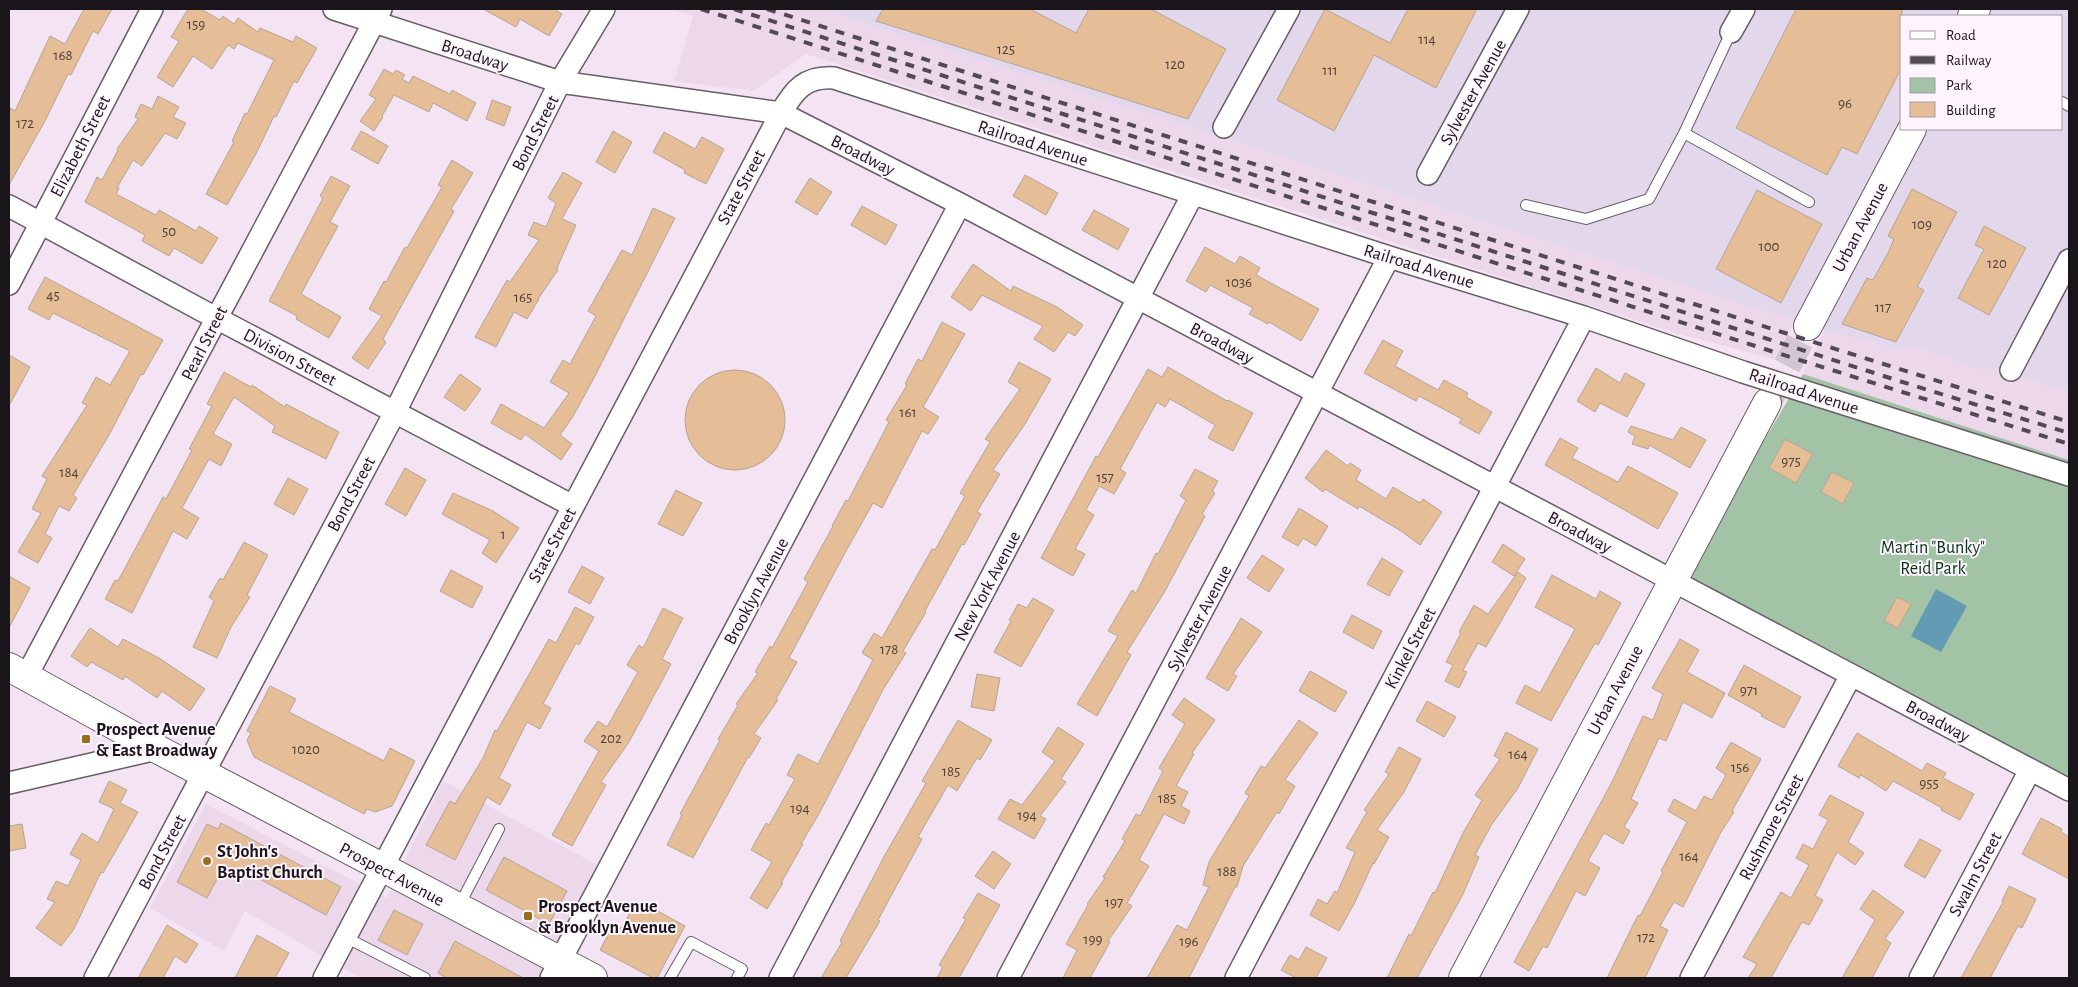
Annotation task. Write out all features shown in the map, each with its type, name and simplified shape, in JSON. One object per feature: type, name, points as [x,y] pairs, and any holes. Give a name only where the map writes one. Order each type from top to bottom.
[{"type":"street","name":"Elizabeth Street","points":[[9,284],[152,9]]},
{"type":"street","name":"Broadway","points":[[334,9],[378,15],[560,82],[781,113],[960,204],[2069,790]]},
{"type":"street","name":"Bond Street","points":[[95,978],[395,412],[560,82],[604,9]]},
{"type":"street","points":[[1224,127],[1289,9]]},
{"type":"street","name":"Sylvester Avenue","points":[[1428,174],[1518,9]]},
{"type":"street","points":[[1731,32],[1744,9]]},
{"type":"street","name":"Pearl Street","points":[[17,672],[217,318],[378,15]]},
{"type":"street","name":"Railroad Avenue","points":[[781,113],[791,95],[800,86],[822,77],[834,78],[1389,257],[1584,317],[1743,372],[2069,474]]},
{"type":"street","name":"State Street","points":[[324,978],[781,113]]},
{"type":"street","name":"Urban Avenue","points":[[1808,326],[1911,130]]},
{"type":"street","name":"New York Avenue","points":[[780,978],[1193,194]]},
{"type":"street","name":"Brooklyn Avenue","points":[[556,970],[960,204]]},
{"type":"street","name":"Division Street","points":[[9,206],[573,506]]},
{"type":"street","name":"Sylvester Avenue","points":[[1008,978],[1389,257]]},
{"type":"street","points":[[2011,370],[2069,260]]},
{"type":"street","name":"Kinkel Street","points":[[1236,978],[1584,317]]},
{"type":"street","name":"Urban Avenue","points":[[1463,978],[1767,403]]},
{"type":"street","name":"Prospect Avenue","points":[[17,672],[157,749],[457,908],[556,970],[593,978]]},
{"type":"street","name":"Rushmore Street","points":[[1691,978],[1851,675]]},
{"type":"street","points":[[9,783],[157,749]]},
{"type":"street","name":"Swalm Street","points":[[1920,978],[2030,770]]},
{"type":"lane","points":[[1526,204],[1586,219],[1649,199],[1684,133],[1731,32]]},
{"type":"lane","points":[[1684,133],[1809,202]]},
{"type":"lane","points":[[457,908],[499,829]]},
{"type":"lane","points":[[345,937],[425,978]]},
{"type":"lane","points":[[673,977],[691,942],[742,969],[736,978]]},
{"type":"shaded area","points":[[671,9],[820,9],[1795,320],[1773,359],[1676,333],[806,54],[753,91],[674,81],[693,16]]},
{"type":"shaded area","points":[[820,9],[2069,9],[2069,393],[1996,369],[1976,369],[1911,345],[1904,351],[1825,330]]},
{"type":"shaded area","points":[[1825,330],[1904,351],[1911,345],[1976,369],[1996,369],[2069,393],[2069,460],[1803,374]]},
{"type":"shaded area","points":[[443,781],[599,866],[541,978],[360,978],[245,911],[224,951],[150,908],[206,804],[387,898]]},
{"type":"green space","name":"Martin \"Bunky\" Reid Park","points":[[1803,374],[2069,460],[2069,782],[1685,577]]},
{"type":"water","points":[[1936,589],[1967,606],[1941,652],[1911,636]]},
{"type":"building","points":[[84,9],[112,9],[98,34],[93,31],[71,75],[68,74],[45,121],[9,185],[9,107],[15,111],[50,36],[65,44]]},
{"type":"building","points":[[188,9],[201,9],[220,20],[223,16],[234,24],[238,18],[258,32],[260,28],[293,42],[296,36],[317,48],[297,83],[294,81],[227,205],[206,194],[234,142],[232,141],[245,113],[247,114],[274,60],[238,43],[234,49],[228,45],[212,69],[193,56],[173,87],[157,77],[179,41],[171,37]]},
{"type":"building","points":[[483,9],[554,9],[562,14],[549,36],[520,19],[516,27]]},
{"type":"building","points":[[883,9],[1030,9],[1076,33],[1089,9],[1151,9],[1226,49],[1188,119],[876,21]]},
{"type":"building","points":[[1325,9],[1390,43],[1408,9],[1477,9],[1436,88],[1374,55],[1334,131],[1277,100]]},
{"type":"building","points":[[1796,9],[1902,9],[1902,15],[1900,15],[1900,71],[1857,154],[1842,147],[1827,175],[1736,128]]},
{"type":"building","points":[[384,69],[393,74],[396,70],[405,75],[402,79],[409,83],[413,76],[450,94],[452,90],[476,103],[467,121],[433,103],[429,112],[394,95],[374,131],[360,121],[376,99],[369,95]]},
{"type":"building","points":[[158,96],[179,107],[173,117],[186,123],[177,139],[165,133],[142,166],[133,160],[117,188],[119,188],[116,194],[156,215],[159,210],[196,231],[199,226],[218,238],[202,264],[174,248],[169,256],[142,241],[145,235],[85,202],[97,177],[102,180],[117,149],[138,119],[135,117],[141,104],[152,109]]},
{"type":"building","points":[[492,100],[511,107],[504,126],[486,119]]},
{"type":"building","points":[[361,131],[388,146],[378,164],[351,149]]},
{"type":"building","points":[[613,131],[632,142],[615,173],[596,162]]},
{"type":"building","points":[[664,132],[695,149],[702,137],[724,149],[706,184],[684,173],[685,170],[653,152]]},
{"type":"building","points":[[452,160],[473,173],[451,209],[454,211],[383,339],[386,342],[368,369],[352,358],[382,316],[369,309],[384,281],[386,282],[405,247],[407,248],[442,187],[438,185]]},
{"type":"building","points":[[563,172],[582,183],[562,219],[576,225],[557,268],[558,270],[527,319],[514,312],[496,347],[475,337],[507,280],[510,282],[539,240],[528,235],[534,222],[546,227],[556,203],[548,198]]},
{"type":"building","points":[[1025,175],[1058,193],[1046,215],[1013,196]]},
{"type":"building","points":[[331,176],[350,186],[330,222],[338,226],[301,294],[341,317],[329,338],[296,319],[297,316],[269,301],[323,198],[320,196]]},
{"type":"building","points":[[810,178],[832,192],[817,215],[795,202]]},
{"type":"building","points":[[1912,189],[1957,212],[1917,287],[1924,290],[1896,342],[1842,324],[1867,278],[1873,280],[1889,251],[1894,239],[1888,236]]},
{"type":"building","points":[[1757,190],[1822,224],[1781,303],[1716,269]]},
{"type":"building","points":[[862,206],[897,225],[886,245],[851,225]]},
{"type":"building","points":[[653,208],[675,218],[594,378],[572,418],[560,435],[572,444],[561,460],[525,434],[521,440],[491,423],[501,404],[544,428],[569,393],[550,382],[563,360],[570,364],[596,316],[588,311],[622,250],[632,255]]},
{"type":"building","points":[[1094,210],[1129,229],[1118,250],[1082,230]]},
{"type":"building","points":[[1984,226],[2026,248],[1989,315],[1958,298],[1984,249],[1975,245]]},
{"type":"building","points":[[1205,247],[1235,264],[1240,256],[1260,268],[1256,275],[1319,309],[1301,341],[1269,322],[1268,324],[1249,314],[1253,308],[1210,285],[1206,292],[1186,281]]},
{"type":"building","points":[[973,264],[1011,291],[1013,286],[1057,307],[1083,325],[1075,336],[1068,332],[1054,352],[1034,339],[1043,326],[982,295],[971,311],[951,297]]},
{"type":"building","points":[[45,277],[163,340],[143,375],[141,374],[109,435],[73,495],[77,498],[69,511],[59,506],[45,534],[52,538],[38,563],[18,552],[41,513],[32,509],[47,479],[42,476],[87,405],[82,403],[96,377],[110,385],[130,351],[53,313],[49,320],[28,309]]},
{"type":"building","points":[[942,322],[965,334],[923,407],[939,417],[928,434],[922,431],[882,508],[873,503],[846,551],[789,658],[797,662],[776,699],[778,700],[754,734],[761,738],[748,757],[693,858],[667,845],[682,815],[680,814],[720,740],[718,739],[738,705],[736,704],[758,673],[755,672],[770,646],[772,648],[808,582],[804,579],[872,455],[889,422],[886,420],[907,385],[905,384],[918,359],[922,361]]},
{"type":"building","points":[[1383,340],[1403,351],[1395,366],[1438,390],[1444,380],[1468,393],[1466,397],[1492,412],[1479,434],[1459,423],[1462,419],[1419,396],[1416,401],[1364,373]]},
{"type":"building","points":[[9,355],[30,367],[9,406]]},
{"type":"building","points":[[1019,362],[1051,379],[1025,424],[993,470],[1000,474],[977,512],[981,514],[964,545],[962,544],[903,651],[906,653],[884,688],[781,883],[783,883],[767,909],[750,898],[772,862],[751,850],[766,823],[769,825],[795,779],[787,775],[798,754],[818,764],[873,660],[862,653],[874,633],[882,638],[932,549],[935,550],[965,496],[960,493],[990,442],[985,439],[1020,389],[1008,382]]},
{"type":"building","points":[[1168,367],[1227,401],[1253,413],[1233,451],[1208,438],[1215,425],[1170,399],[1165,407],[1157,402],[1120,469],[1126,473],[1114,494],[1099,486],[1086,510],[1094,515],[1075,549],[1085,554],[1073,576],[1041,558],[1096,456],[1098,457],[1148,369],[1162,377]]},
{"type":"building","points":[[1596,368],[1620,383],[1625,373],[1645,384],[1627,417],[1600,403],[1595,412],[1577,401]]},
{"type":"building","points":[[735,370],[754,374],[770,385],[781,401],[785,420],[781,439],[770,455],[754,466],[735,470],[716,466],[700,455],[689,439],[685,420],[689,401],[700,385],[716,374]]},
{"type":"building","points":[[224,372],[251,387],[252,385],[285,407],[286,404],[339,432],[326,459],[272,432],[275,426],[234,397],[213,434],[232,444],[221,466],[209,459],[182,508],[199,518],[187,539],[173,531],[132,613],[105,599],[115,580],[118,581],[163,497],[166,499],[192,450],[189,449],[212,406],[207,404]]},
{"type":"building","points":[[460,374],[481,389],[465,411],[444,397]]},
{"type":"building","points":[[1631,426],[1673,440],[1681,427],[1706,440],[1690,468],[1649,445],[1648,449],[1632,444],[1635,436],[1628,432]]},
{"type":"building","points":[[1560,438],[1578,448],[1572,458],[1618,482],[1628,466],[1678,493],[1658,529],[1545,465]]},
{"type":"building","points":[[1785,439],[1813,454],[1796,483],[1769,468]]},
{"type":"building","points":[[1326,450],[1348,466],[1350,463],[1361,470],[1356,480],[1386,499],[1393,487],[1420,503],[1423,499],[1442,512],[1420,545],[1401,531],[1359,506],[1358,509],[1325,489],[1323,492],[1305,478]]},
{"type":"building","points":[[405,468],[426,480],[406,516],[385,504]]},
{"type":"building","points":[[1195,469],[1218,481],[1212,492],[1215,493],[1202,514],[1205,516],[1165,591],[1127,652],[1131,655],[1097,716],[1077,704],[1118,636],[1108,631],[1132,590],[1136,593],[1156,553],[1158,554],[1186,500],[1180,496]]},
{"type":"building","points":[[1832,472],[1854,483],[1843,504],[1821,492]]},
{"type":"building","points":[[288,478],[308,489],[294,515],[274,504]]},
{"type":"building","points":[[676,490],[702,503],[683,536],[658,524]]},
{"type":"building","points":[[453,493],[493,511],[519,528],[496,563],[482,553],[490,540],[442,514]]},
{"type":"building","points":[[1299,508],[1328,526],[1316,546],[1303,538],[1298,546],[1282,537]]},
{"type":"building","points":[[244,542],[268,555],[247,595],[250,597],[231,627],[217,658],[193,647],[214,601],[209,597],[220,578],[223,580]]},
{"type":"building","points":[[1503,544],[1525,559],[1514,576],[1492,562]]},
{"type":"building","points":[[1262,555],[1284,569],[1269,592],[1247,578]]},
{"type":"building","points":[[1382,558],[1403,571],[1389,596],[1367,584]]},
{"type":"building","points":[[582,566],[604,578],[590,604],[568,592]]},
{"type":"building","points":[[451,570],[483,587],[472,608],[440,591]]},
{"type":"building","points":[[1518,572],[1526,578],[1486,647],[1478,643],[1463,670],[1467,672],[1459,688],[1445,681],[1453,665],[1446,662],[1461,633],[1459,632],[1474,605],[1488,614]]},
{"type":"building","points":[[1552,575],[1596,599],[1600,591],[1621,603],[1598,645],[1595,643],[1551,721],[1516,703],[1525,685],[1540,693],[1575,629],[1535,607]]},
{"type":"building","points":[[9,576],[30,588],[9,628]]},
{"type":"building","points":[[1897,597],[1911,604],[1898,628],[1884,621]]},
{"type":"building","points":[[1033,598],[1054,610],[1021,667],[994,652],[1018,604],[1027,608]]},
{"type":"building","points":[[575,607],[594,617],[579,645],[576,643],[543,704],[551,708],[540,729],[527,722],[499,778],[511,785],[500,805],[487,797],[455,860],[426,845],[450,801],[455,804],[483,758],[495,730],[497,731],[549,639],[556,643]]},
{"type":"building","points":[[663,608],[683,618],[662,659],[671,664],[629,742],[601,782],[606,785],[572,846],[552,835],[599,751],[584,741],[598,721],[607,727],[638,672],[627,665],[639,645],[643,648]]},
{"type":"building","points":[[1352,615],[1382,631],[1373,649],[1343,632]]},
{"type":"building","points":[[1241,618],[1262,632],[1233,674],[1237,676],[1228,691],[1206,678]]},
{"type":"building","points":[[90,628],[118,647],[123,639],[159,658],[205,689],[190,711],[162,691],[157,698],[125,676],[123,680],[91,662],[87,667],[71,656]]},
{"type":"building","points":[[1680,639],[1699,650],[1687,672],[1725,693],[1712,718],[1683,702],[1666,741],[1659,738],[1631,799],[1638,803],[1624,827],[1630,831],[1623,844],[1604,833],[1588,861],[1600,868],[1585,896],[1576,891],[1547,948],[1543,946],[1529,971],[1514,962],[1612,782],[1643,716],[1653,720],[1663,694],[1652,688]]},
{"type":"building","points":[[1744,665],[1801,697],[1784,728],[1728,695]]},
{"type":"building","points":[[1310,671],[1347,692],[1335,712],[1299,691]]},
{"type":"building","points":[[977,674],[1000,678],[994,711],[971,707]]},
{"type":"building","points":[[270,686],[296,699],[289,712],[384,761],[390,748],[415,761],[392,806],[375,812],[367,809],[364,814],[254,757],[247,740],[251,733],[247,731]]},
{"type":"building","points":[[1184,698],[1215,720],[1192,753],[1194,754],[1176,786],[1188,792],[1181,806],[1190,811],[1184,824],[1164,814],[1139,860],[1149,866],[1127,903],[1132,906],[1108,941],[1110,942],[1090,978],[1063,978],[1077,950],[1066,944],[1087,904],[1105,878],[1103,877],[1125,841],[1122,839],[1136,814],[1140,816],[1163,771],[1159,768],[1185,724],[1172,715]]},
{"type":"building","points":[[1427,701],[1456,717],[1444,737],[1416,721]]},
{"type":"building","points":[[958,720],[992,740],[980,760],[977,758],[957,791],[948,785],[918,837],[922,839],[878,920],[880,921],[846,978],[821,978],[842,942],[840,941],[886,853],[926,783],[922,781]]},
{"type":"building","points":[[1299,720],[1318,733],[1285,780],[1295,786],[1279,814],[1277,812],[1243,866],[1237,887],[1235,887],[1189,978],[1147,978],[1177,925],[1187,930],[1209,887],[1203,885],[1209,862],[1249,796],[1245,793],[1261,766],[1265,768]]},
{"type":"building","points":[[1058,727],[1084,744],[1061,779],[1066,782],[1040,816],[1046,819],[1034,839],[998,819],[1010,799],[1022,805],[1055,761],[1042,752]]},
{"type":"building","points":[[1506,732],[1538,749],[1518,788],[1492,824],[1475,855],[1479,857],[1463,894],[1417,978],[1387,978],[1409,934],[1411,936],[1433,892],[1435,893],[1463,833],[1482,800],[1475,795],[1500,759],[1494,756]]},
{"type":"building","points":[[1857,733],[1922,771],[1927,763],[1946,773],[1943,778],[1974,794],[1960,820],[1893,781],[1886,791],[1861,775],[1859,778],[1838,766]]},
{"type":"building","points":[[1731,742],[1761,759],[1732,811],[1734,812],[1721,832],[1683,907],[1674,902],[1660,926],[1668,930],[1645,978],[1607,978],[1687,822],[1668,811],[1674,799],[1696,811],[1704,796],[1712,800],[1726,775],[1716,768]]},
{"type":"building","points":[[1399,747],[1421,759],[1404,792],[1377,830],[1389,837],[1373,863],[1339,931],[1310,915],[1318,899],[1327,904],[1335,891],[1337,893],[1355,852],[1346,848],[1367,812],[1364,810],[1389,774],[1385,772]]},
{"type":"building","points":[[109,781],[127,790],[120,803],[138,812],[103,873],[101,872],[74,929],[61,946],[36,928],[55,902],[47,899],[56,881],[68,886],[81,860],[70,854],[82,833],[98,843],[114,809],[99,802]]},
{"type":"building","points":[[1830,795],[1864,813],[1848,842],[1864,853],[1855,865],[1837,852],[1815,896],[1823,900],[1809,925],[1802,922],[1771,978],[1748,978],[1757,964],[1743,957],[1781,892],[1791,898],[1809,865],[1796,858],[1803,844],[1813,849],[1828,820],[1819,815]]},
{"type":"building","points":[[2041,818],[2062,829],[2061,832],[2069,837],[2069,879],[2022,854]]},
{"type":"building","points":[[221,823],[341,887],[326,915],[254,876],[252,880],[224,866],[207,898],[177,882],[207,824],[218,829]]},
{"type":"building","points":[[22,824],[26,848],[9,851],[9,826]]},
{"type":"building","points":[[1920,839],[1941,850],[1925,878],[1904,866]]},
{"type":"building","points":[[993,851],[1011,864],[994,889],[975,876]]},
{"type":"building","points":[[504,857],[567,891],[549,924],[486,890]]},
{"type":"building","points":[[2009,886],[2036,899],[2022,928],[2018,926],[1990,978],[1961,978],[2003,902]]},
{"type":"building","points":[[1873,890],[1904,912],[1885,939],[1891,943],[1872,978],[1842,978],[1875,920],[1860,909]]},
{"type":"building","points":[[978,893],[1000,905],[959,978],[937,978],[943,967],[939,965],[966,919],[963,918]]},
{"type":"building","points":[[634,905],[644,911],[647,905],[685,926],[657,978],[653,978],[600,950],[614,923],[622,928]]},
{"type":"building","points":[[394,910],[423,924],[407,955],[378,940]]},
{"type":"building","points":[[167,925],[198,944],[186,963],[175,956],[163,978],[138,978]]},
{"type":"building","points":[[257,935],[289,953],[275,978],[235,978]]},
{"type":"building","points":[[455,941],[523,978],[447,978],[438,973]]},
{"type":"building","points":[[1306,947],[1327,958],[1316,978],[1296,978],[1281,970],[1290,955],[1299,960]]},
{"type":"tunnel","points":[[1767,403],[1808,326]]},
{"type":"railway","points":[[701,9],[1771,351],[2069,444]]},
{"type":"railway","points":[[734,9],[1915,386],[2069,433]]},
{"type":"railway","points":[[767,9],[2069,422]]},
{"type":"place","name":"Prospect Avenue & East Broadway","points":[[86,739]]},
{"type":"place","name":"St John's Baptist Church","points":[[207,861]]},
{"type":"place","name":"Prospect Avenue & Brooklyn Avenue","points":[[528,916]]}]
